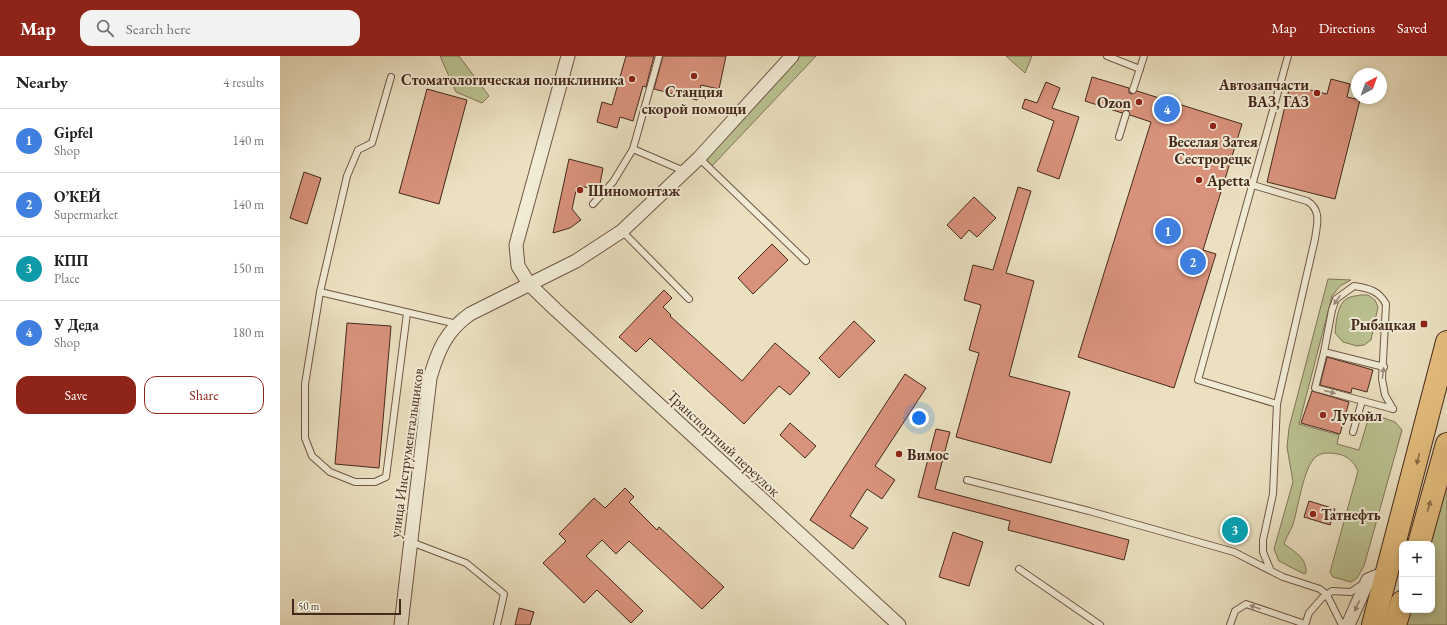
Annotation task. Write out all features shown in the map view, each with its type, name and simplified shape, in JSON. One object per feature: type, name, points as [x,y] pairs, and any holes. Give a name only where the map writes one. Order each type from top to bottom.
[{"type":"highway","points":[[1373,625],[1378,576],[1447,342]]},
{"type":"highway","points":[[1420,541],[1447,444]]},
{"type":"highway","points":[[1396,625],[1399,613]]},
{"type":"street","points":[[529,284],[518,266],[516,245],[568,56]]},
{"type":"street","name":"улица Инструментальщиков","points":[[401,625],[430,378],[436,356],[446,337],[457,324],[470,314],[576,261],[622,231],[700,158],[792,56]]},
{"type":"street","name":"Транспортный переулок","points":[[529,284],[899,625]]},
{"type":"street","points":[[1348,625],[1378,576]]},
{"type":"lane","points":[[593,204],[613,182],[633,149],[659,56]]},
{"type":"lane","points":[[1107,56],[1140,69]]},
{"type":"lane","points":[[1133,90],[1144,56]]},
{"type":"lane","points":[[1277,404],[1198,380],[1288,56]]},
{"type":"lane","points":[[391,77],[372,143],[358,150],[347,176],[320,292],[305,384],[305,438],[312,456],[330,472],[355,482],[375,482],[386,477],[407,313]]},
{"type":"lane","points":[[1119,137],[1126,114]]},
{"type":"lane","points":[[633,149],[685,172]]},
{"type":"lane","points":[[700,158],[806,261]]},
{"type":"lane","points":[[1253,185],[1307,201],[1313,205],[1317,211],[1318,218],[1316,239],[1277,404],[1273,494],[1263,540],[1263,552],[1270,569]]},
{"type":"lane","points":[[622,231],[689,299]]},
{"type":"lane","points":[[1354,286],[1368,288],[1381,296],[1386,304],[1384,367],[1382,379],[1385,395],[1393,409],[1315,388],[1332,310],[1336,299],[1354,286]]},
{"type":"lane","points":[[320,292],[457,324]]},
{"type":"lane","points":[[1324,352],[1384,367]]},
{"type":"lane","points":[[1353,432],[1362,401]]},
{"type":"lane","points":[[967,480],[1089,511],[1234,552],[1270,569],[1283,577],[1320,589],[1327,595],[1342,625]]},
{"type":"lane","points":[[411,542],[466,563],[504,594],[497,625]]},
{"type":"lane","points":[[1019,569],[1100,625]]},
{"type":"lane","points":[[1230,625],[1235,611],[1246,604],[1305,625],[1309,613],[1322,598],[1332,591],[1351,592],[1378,576]]},
{"type":"green space","points":[[440,56],[459,56],[489,96],[482,103],[456,92]]},
{"type":"green space","points":[[794,56],[816,56],[712,166],[702,156]]},
{"type":"green space","points":[[1006,56],[1032,56],[1025,73]]},
{"type":"green space","points":[[1328,279],[1351,280],[1340,286],[1332,296],[1299,424],[1339,435],[1337,444],[1359,450],[1370,413],[1395,422],[1402,430],[1364,566],[1357,578],[1351,582],[1333,577],[1330,572],[1358,471],[1353,462],[1345,456],[1330,453],[1317,456],[1312,461],[1305,478],[1292,527],[1284,544],[1300,556],[1305,563],[1306,573],[1304,574],[1279,561],[1274,549],[1293,482],[1287,447],[1289,428]]},
{"type":"green space","points":[[1368,295],[1375,300],[1378,307],[1371,340],[1364,345],[1357,346],[1343,342],[1335,333],[1341,304],[1349,297]]},
{"type":"green space","points":[[1447,483],[1447,625],[1407,625],[1410,613],[1435,613],[1435,541],[1431,541]]},
{"type":"building","name":"Стоматологическая поликлиника","points":[[626,56],[654,56],[646,87],[643,86],[633,121],[620,117],[617,128],[597,122],[602,102],[612,105]]},
{"type":"building","name":"Станция скорой помощи","points":[[663,56],[726,56],[719,89],[701,85],[697,100],[654,89]]},
{"type":"building","points":[[1092,77],[1129,88],[1129,93],[1132,94],[1137,91],[1242,124],[1203,250],[1216,254],[1174,388],[1078,357],[1151,122],[1130,115],[1128,110],[1122,113],[1085,101]]},
{"type":"building","points":[[1331,79],[1350,84],[1347,97],[1351,98],[1351,104],[1359,104],[1335,199],[1267,182],[1290,85],[1327,94]]},
{"type":"building","points":[[1046,82],[1060,88],[1052,108],[1079,117],[1059,179],[1037,171],[1054,121],[1022,108],[1025,99],[1037,103]]},
{"type":"building","points":[[427,89],[467,100],[439,204],[399,193]]},
{"type":"building","points":[[569,159],[603,168],[599,189],[577,186],[572,209],[581,220],[570,228],[553,233]]},
{"type":"building","points":[[304,172],[321,178],[307,224],[290,218]]},
{"type":"building","points":[[1018,187],[1031,191],[1006,273],[1034,281],[1009,376],[1070,392],[1051,463],[956,437],[979,353],[969,350],[981,305],[964,300],[973,265],[993,270]]},
{"type":"building","points":[[974,197],[996,218],[977,237],[969,230],[961,239],[947,225]]},
{"type":"building","points":[[772,244],[788,260],[753,294],[738,278]]},
{"type":"building","points":[[664,290],[672,298],[663,307],[671,315],[670,316],[742,381],[775,343],[810,373],[790,395],[779,386],[744,424],[650,338],[636,352],[619,337]]},
{"type":"building","points":[[854,321],[875,341],[839,378],[819,358]]},
{"type":"building","points":[[347,323],[391,326],[379,468],[335,464]]},
{"type":"building","points":[[1327,357],[1373,370],[1367,392],[1352,388],[1351,393],[1320,385]]},
{"type":"building","points":[[905,374],[926,388],[875,466],[895,480],[882,499],[867,489],[850,516],[868,528],[853,549],[810,520]]},
{"type":"building","points":[[1312,391],[1349,402],[1340,434],[1301,423]]},
{"type":"building","points":[[790,423],[816,446],[805,458],[780,435]]},
{"type":"building","points":[[936,429],[950,432],[935,489],[1129,540],[1124,560],[1008,530],[1010,521],[918,497]]},
{"type":"building","points":[[625,488],[634,497],[629,502],[657,530],[659,527],[724,587],[702,609],[629,541],[616,554],[602,540],[586,556],[643,611],[631,623],[597,590],[584,603],[543,563],[566,541],[559,534],[594,498],[605,508]]},
{"type":"building","points":[[1309,501],[1335,509],[1330,525],[1304,517]]},
{"type":"building","points":[[1231,522],[1242,526],[1239,537],[1228,534]]},
{"type":"building","points":[[953,532],[983,542],[969,586],[939,577]]},
{"type":"building","points":[[519,608],[534,612],[530,625],[515,625]]},
{"type":"place","name":"Станция скорой помощи","points":[[694,76]]},
{"type":"place","name":"Стоматологическая поликлиника","points":[[632,79]]},
{"type":"place","name":"Автозапчасти ВАЗ, ГАЗ","points":[[1317,93]]},
{"type":"place","name":"Ozon","points":[[1139,102]]},
{"type":"place","name":"У Деда","points":[[1167,109]]},
{"type":"place","name":"Веселая Затея Сестрорецк","points":[[1213,126]]},
{"type":"place","name":"Apetta","points":[[1199,180]]},
{"type":"place","name":"Шиномонтаж","points":[[580,190]]},
{"type":"place","name":"Gipfel","points":[[1168,231]]},
{"type":"place","name":"О’КЕЙ","points":[[1193,262]]},
{"type":"place","name":"Рыбацкая","points":[[1424,324]]},
{"type":"place","name":"Лукойл","points":[[1323,415]]},
{"type":"place","name":"Вимос","points":[[899,454]]},
{"type":"place","name":"Татнефть","points":[[1313,514]]},
{"type":"place","name":"КПП","points":[[1235,530]]}]
